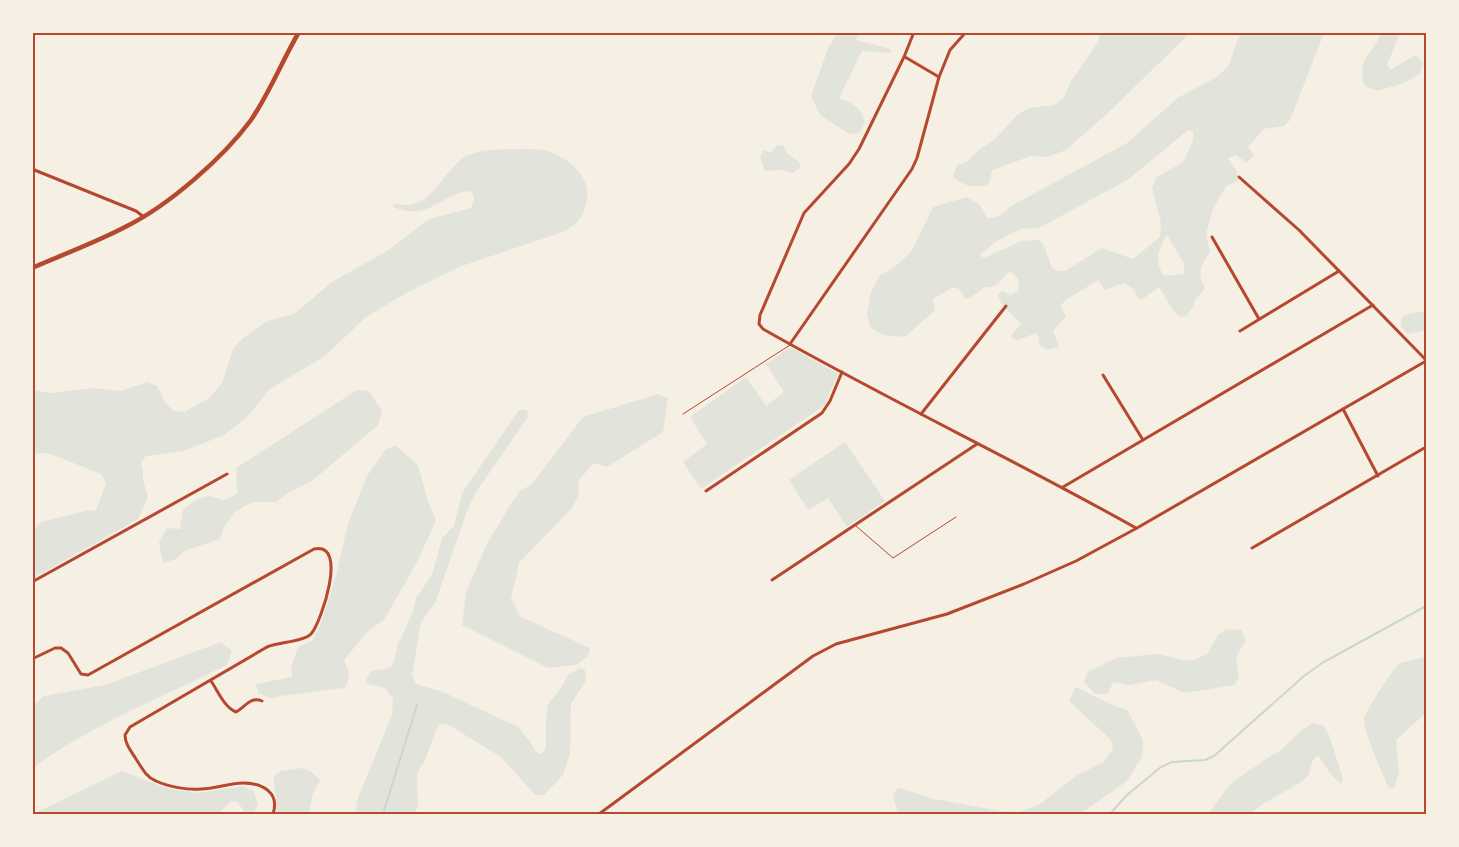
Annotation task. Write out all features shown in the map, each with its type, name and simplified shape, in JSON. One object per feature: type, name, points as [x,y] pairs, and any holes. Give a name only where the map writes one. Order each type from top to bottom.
[{"type":"main road","points":[[32,268],[112,234],[144,217],[178,193],[217,157],[245,127],[268,94],[299,32]]},
{"type":"street","points":[[914,32],[874,121],[854,157],[804,213],[758,322],[762,328],[790,344],[1063,487],[1137,528]]},
{"type":"street","points":[[790,344],[912,168],[917,158],[939,77],[950,50],[966,32]]},
{"type":"street","points":[[904,57],[939,77]]},
{"type":"street","points":[[32,169],[136,211],[144,217]]},
{"type":"street","points":[[599,814],[813,656],[836,644],[947,614],[1024,584],[1076,561],[1343,410],[1426,360],[1299,230],[1239,178]]},
{"type":"street","points":[[1212,237],[1259,319]]},
{"type":"street","points":[[1240,331],[1339,271]]},
{"type":"street","points":[[1063,487],[1373,305]]},
{"type":"street","points":[[921,414],[1006,306]]},
{"type":"street","points":[[706,491],[822,413],[830,402],[842,372]]},
{"type":"street","points":[[1103,375],[1143,440]]},
{"type":"street","points":[[1343,410],[1378,476]]},
{"type":"street","points":[[772,580],[978,443]]},
{"type":"street","points":[[1252,548],[1426,447]]},
{"type":"street","points":[[32,582],[227,474]]},
{"type":"street","points":[[32,659],[55,648],[61,648],[68,653],[81,674],[88,676],[314,549],[320,548],[325,551],[331,563],[332,580],[320,617],[312,633],[304,638],[267,647],[130,728],[125,735],[127,745],[145,773],[156,781],[193,789],[243,783],[258,786],[270,792],[274,798],[273,814]]},
{"type":"street","points":[[211,681],[232,711],[236,712],[254,700],[262,701]]},
{"type":"lane","points":[[683,414],[790,344]]},
{"type":"lane","points":[[854,524],[893,558],[956,517]]},
{"type":"shaded area","points":[[838,33],[862,33],[859,34],[856,40],[891,49],[891,53],[862,51],[839,98],[859,109],[865,123],[859,133],[849,134],[820,115],[811,96],[829,46]]},
{"type":"shaded area","points":[[1100,33],[1190,33],[1111,110],[1066,150],[1047,157],[1031,156],[992,170],[989,184],[983,186],[969,186],[953,177],[957,165],[965,163],[995,139],[1018,114],[1029,108],[1054,105],[1064,98],[1070,83],[1098,42]]},
{"type":"shaded area","points":[[1242,33],[1324,33],[1290,120],[1284,126],[1264,129],[1248,147],[1254,155],[1247,163],[1236,155],[1228,158],[1237,172],[1238,181],[1226,186],[1213,209],[1206,234],[1210,252],[1200,274],[1205,289],[1195,300],[1193,307],[1186,316],[1180,317],[1172,309],[1159,287],[1139,300],[1133,289],[1124,283],[1105,290],[1098,280],[1066,300],[1060,306],[1066,316],[1053,331],[1059,347],[1047,350],[1038,344],[1039,337],[1036,333],[1018,340],[1013,339],[1011,335],[1021,324],[1001,303],[998,295],[1002,291],[1011,295],[1018,291],[1019,281],[1013,273],[1009,272],[996,285],[985,287],[970,298],[966,299],[959,289],[953,287],[933,299],[935,310],[905,337],[882,335],[870,327],[867,314],[871,292],[880,275],[892,269],[911,252],[933,207],[967,197],[980,205],[987,218],[1000,215],[1011,206],[1127,143],[1179,97],[1217,77],[1229,65],[1237,41]],"holes":[[[1188,130],[1193,131],[1193,141],[1183,162],[1157,177],[1152,187],[1161,224],[1160,237],[1133,259],[1102,248],[1065,271],[1059,271],[1052,268],[1043,243],[1038,240],[1021,241],[984,258],[980,255],[995,242],[1020,229],[1039,228],[1129,179]],[[1167,235],[1184,263],[1184,274],[1164,276],[1161,271],[1158,255]]]},
{"type":"shaded area","points":[[1381,33],[1400,33],[1387,65],[1390,70],[1416,55],[1423,63],[1420,74],[1404,83],[1377,91],[1365,86],[1362,69],[1366,58]]},
{"type":"shaded area","points":[[783,145],[787,153],[799,162],[801,167],[793,173],[781,170],[765,171],[760,157],[764,150],[771,153],[776,146]]},
{"type":"shaded area","points":[[493,150],[544,150],[552,153],[575,167],[581,174],[585,181],[587,199],[582,215],[574,224],[563,232],[459,267],[410,291],[366,317],[325,356],[270,389],[247,417],[224,435],[184,451],[146,456],[141,462],[143,480],[148,497],[138,519],[33,578],[33,531],[41,522],[96,510],[106,483],[101,474],[48,453],[33,454],[33,390],[50,393],[94,388],[121,391],[147,382],[157,386],[166,404],[174,411],[184,412],[209,398],[222,383],[233,349],[243,338],[267,321],[294,314],[332,282],[387,251],[429,219],[471,208],[474,199],[472,192],[464,191],[422,210],[404,210],[393,207],[393,204],[409,205],[418,203],[432,192],[456,164],[470,154]]},
{"type":"shaded area","points":[[1426,311],[1426,330],[1408,334],[1401,327],[1402,317]]},
{"type":"shaded area","points":[[790,347],[838,374],[825,405],[701,489],[683,462],[707,444],[690,417],[746,377],[766,406],[784,392],[766,364]]},
{"type":"shaded area","points":[[357,390],[369,391],[382,411],[378,425],[312,481],[288,493],[276,502],[252,502],[235,512],[224,527],[220,539],[184,551],[176,559],[163,563],[159,542],[167,528],[180,529],[183,510],[197,499],[209,496],[224,500],[237,494],[236,468]]},
{"type":"shaded area","points":[[658,394],[668,398],[663,432],[607,467],[594,463],[579,480],[578,497],[571,509],[519,563],[511,599],[521,617],[590,648],[588,656],[576,665],[548,668],[462,625],[466,592],[486,546],[520,491],[532,484],[583,417]]},
{"type":"shaded area","points":[[519,410],[527,410],[528,417],[476,492],[467,511],[435,603],[421,622],[412,675],[416,684],[443,692],[518,727],[530,741],[536,752],[541,754],[546,748],[548,704],[569,674],[581,668],[585,670],[586,680],[571,704],[570,754],[563,775],[544,795],[535,795],[501,757],[447,724],[440,724],[426,758],[417,773],[418,805],[415,814],[355,814],[358,798],[392,715],[393,699],[385,688],[367,684],[366,680],[371,671],[385,669],[393,665],[398,644],[413,612],[416,598],[432,575],[442,538],[454,526],[462,493]]},
{"type":"shaded area","points":[[845,442],[885,501],[847,527],[828,498],[808,510],[789,480]]},
{"type":"shaded area","points":[[396,446],[418,465],[428,502],[436,520],[418,560],[384,620],[368,631],[344,660],[349,673],[347,685],[344,688],[280,696],[273,699],[258,693],[256,684],[292,677],[291,667],[298,647],[312,641],[321,623],[336,576],[348,524],[367,476],[386,449]]},
{"type":"shaded area","points":[[1227,629],[1241,630],[1246,640],[1236,657],[1239,676],[1235,685],[1184,693],[1156,680],[1129,685],[1113,682],[1108,694],[1095,694],[1084,682],[1088,672],[1116,658],[1157,654],[1183,660],[1194,660],[1207,654],[1218,635]]},
{"type":"shaded area","points":[[221,642],[232,651],[227,665],[103,725],[33,768],[33,706],[44,696],[105,685]]},
{"type":"shaded area","points":[[1426,657],[1426,713],[1396,740],[1399,772],[1394,789],[1388,787],[1370,743],[1364,720],[1373,700],[1399,663]]},
{"type":"shaded area","points":[[1076,687],[1110,704],[1127,710],[1143,740],[1142,757],[1127,781],[1080,814],[898,814],[893,796],[896,790],[900,788],[934,799],[1001,811],[1019,812],[1040,804],[1077,775],[1104,762],[1113,748],[1111,740],[1069,701]]},
{"type":"shaded area","points":[[1313,723],[1323,725],[1329,735],[1343,778],[1341,784],[1332,776],[1318,755],[1312,762],[1309,775],[1303,781],[1263,804],[1250,814],[1208,814],[1231,783],[1281,750],[1302,730]]},
{"type":"shaded area","points":[[302,768],[312,772],[320,780],[313,793],[309,814],[277,814],[274,776],[281,771]]},
{"type":"shaded area","points":[[122,771],[169,789],[199,793],[243,786],[254,791],[258,805],[253,814],[246,814],[237,801],[230,802],[218,814],[33,814]]},
{"type":"waterway","points":[[1110,814],[1127,795],[1161,767],[1172,762],[1205,760],[1214,756],[1304,676],[1322,663],[1426,606]]},
{"type":"waterway","points":[[383,814],[417,705]]}]
